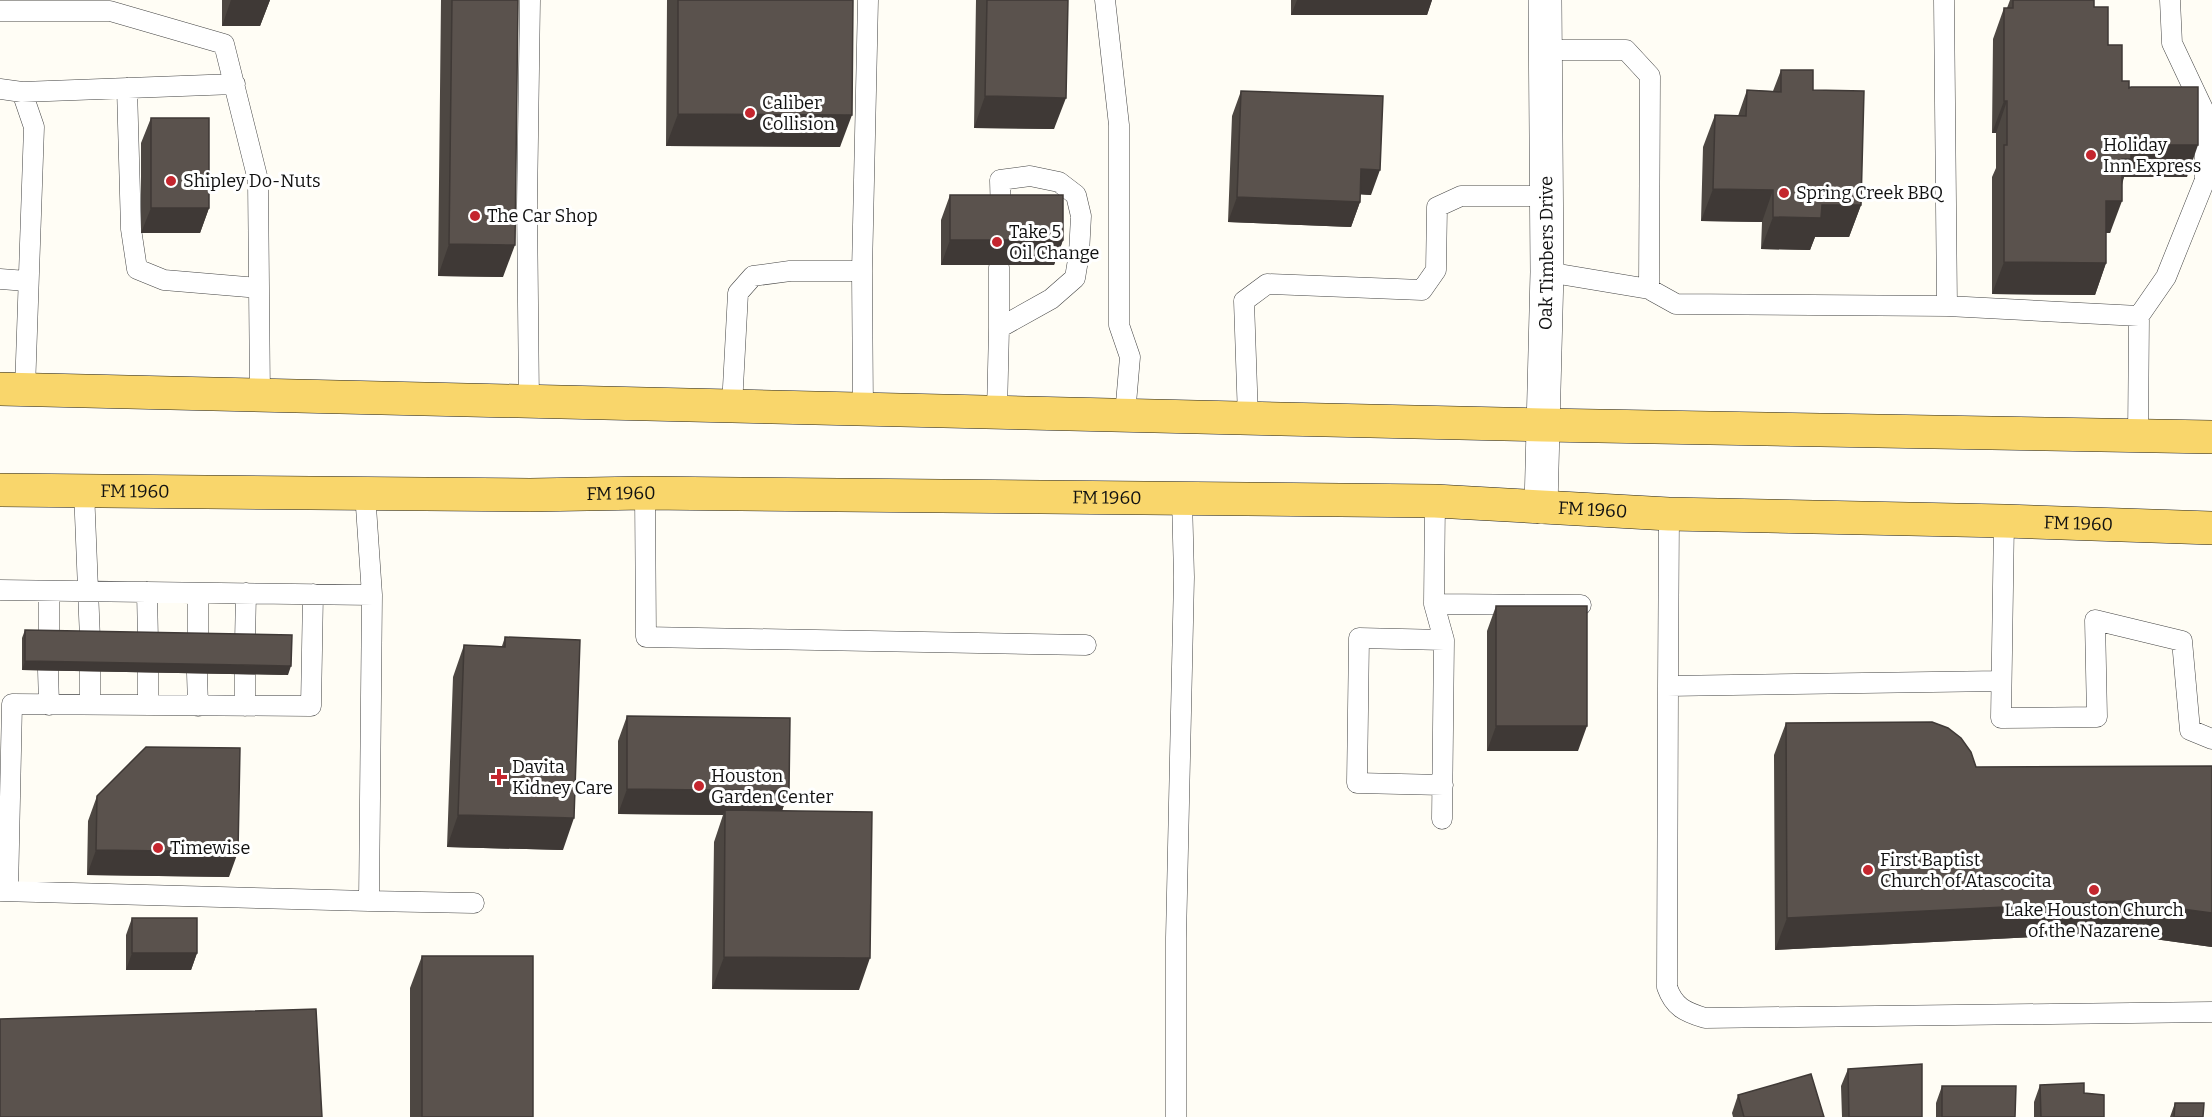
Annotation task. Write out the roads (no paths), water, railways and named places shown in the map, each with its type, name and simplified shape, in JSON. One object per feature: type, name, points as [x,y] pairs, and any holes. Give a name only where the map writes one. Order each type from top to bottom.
[{"type":"main road","points":[[12,389],[1543,425],[2212,437]]},
{"type":"main road","name":"FM 1960","points":[[0,490],[1435,501],[1669,514],[2212,528]]},
{"type":"street","name":"Oak Timbers Drive","points":[[1541,507],[1547,272],[1545,0]]},
{"type":"lane","points":[[529,401],[526,205],[530,0]]},
{"type":"lane","points":[[863,409],[862,271],[868,0]]},
{"type":"lane","points":[[1105,0],[1119,125],[1119,326],[1130,357],[1125,415]]},
{"type":"lane","points":[[1944,0],[1947,306]]},
{"type":"lane","points":[[2138,436],[2139,316],[2166,277],[2205,180],[2205,113],[2172,43],[2170,0]]},
{"type":"lane","points":[[0,11],[110,11],[224,44],[258,180],[260,395]]},
{"type":"lane","points":[[1546,50],[1626,50],[1650,76],[1649,289]]},
{"type":"lane","points":[[0,89],[22,92],[235,84]]},
{"type":"lane","points":[[127,88],[131,229],[137,269],[164,280],[259,288]]},
{"type":"lane","points":[[12,389],[27,281],[34,127],[22,92]]},
{"type":"lane","points":[[999,328],[1051,298],[1075,278],[1081,216],[1077,195],[1059,182],[1030,176],[1000,180],[1000,217]]},
{"type":"lane","points":[[1248,418],[1244,301],[1267,284],[1422,290],[1436,270],[1437,207],[1461,196],[1547,196]]},
{"type":"lane","points":[[997,412],[999,267]]},
{"type":"lane","points":[[732,406],[738,292],[753,276],[790,271],[862,271]]},
{"type":"lane","points":[[1547,272],[1649,289],[1676,304],[1947,306],[2139,316]]},
{"type":"lane","points":[[0,279],[27,281]]},
{"type":"lane","points":[[84,490],[90,639]]},
{"type":"lane","points":[[365,492],[372,595],[369,901]]},
{"type":"lane","points":[[645,494],[646,637],[1086,645]]},
{"type":"lane","points":[[1176,1117],[1176,938],[1184,577],[1182,498]]},
{"type":"lane","points":[[1435,501],[1434,604],[1444,640],[1442,819]]},
{"type":"lane","points":[[1669,514],[1666,987],[1670,998],[1678,1008],[1705,1018],[2212,1012]]},
{"type":"lane","points":[[2004,521],[2001,718],[2097,717],[2095,620],[2182,641],[2190,730],[2212,739]]},
{"type":"lane","points":[[0,590],[372,595]]},
{"type":"lane","points":[[49,591],[49,639]]},
{"type":"lane","points":[[147,592],[148,640]]},
{"type":"lane","points":[[198,593],[198,642]]},
{"type":"lane","points":[[245,642],[246,593]]},
{"type":"lane","points":[[312,594],[311,706],[12,704],[6,730],[4,891],[474,903]]},
{"type":"lane","points":[[1434,604],[1581,605]]},
{"type":"lane","points":[[1443,785],[1357,783],[1359,638],[1444,640]]},
{"type":"lane","points":[[48,670],[49,705]]},
{"type":"lane","points":[[90,671],[90,705]]},
{"type":"lane","points":[[148,672],[148,705]]},
{"type":"lane","points":[[197,673],[198,706]]},
{"type":"lane","points":[[245,674],[245,706]]},
{"type":"lane","points":[[1668,686],[2000,681]]},
{"type":"place","name":"Caliber Collision","points":[[750,113]]},
{"type":"place","name":"Holiday Inn Express","points":[[2091,155]]},
{"type":"place","name":"Shipley Do-Nuts","points":[[171,181]]},
{"type":"place","name":"Spring Creek BBQ","points":[[1784,193]]},
{"type":"place","name":"The Car Shop","points":[[475,216]]},
{"type":"place","name":"Take 5 Oil Change","points":[[997,242]]},
{"type":"place","name":"Davita Kidney Care","points":[[499,777]]},
{"type":"place","name":"Houston Garden Center","points":[[699,786]]},
{"type":"place","name":"Timewise","points":[[158,848]]},
{"type":"place","name":"First Baptist Church of Atascocita","points":[[1868,870]]},
{"type":"place","name":"Lake Houston Church of the Nazarene","points":[[2094,890]]}]
